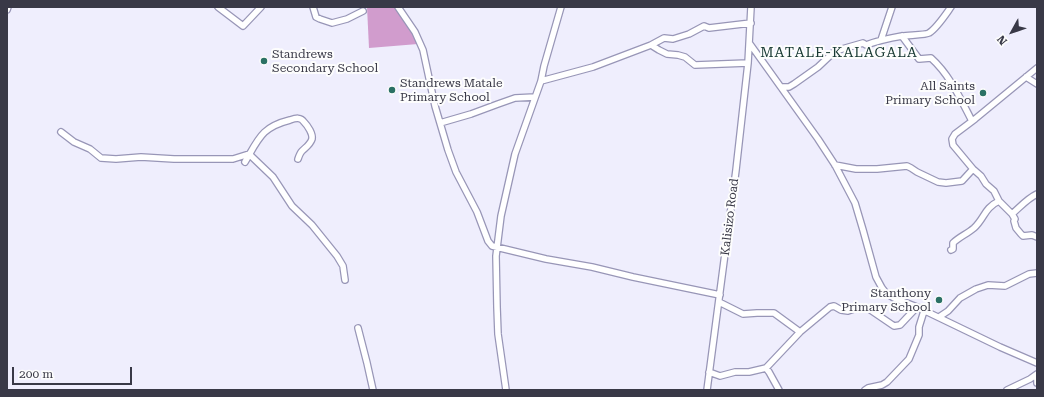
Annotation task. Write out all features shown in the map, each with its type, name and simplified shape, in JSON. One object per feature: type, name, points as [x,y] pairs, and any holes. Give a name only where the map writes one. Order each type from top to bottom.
[{"type":"street","points":[[218,7],[243,26],[261,7]]},
{"type":"street","points":[[312,7],[316,17],[320,20],[332,23],[347,19],[363,11]]},
{"type":"street","points":[[398,7],[415,32],[423,50],[435,106],[448,150],[456,172],[477,212],[489,244],[546,259],[592,267],[720,295]]},
{"type":"street","points":[[506,390],[498,334],[496,256],[500,216],[515,154],[541,81],[561,7]]},
{"type":"street","name":"Kalisizo Road","points":[[707,390],[736,170],[750,44],[751,7]]},
{"type":"street","points":[[881,40],[892,7]]},
{"type":"street","points":[[781,87],[789,87],[794,84],[818,67],[835,51],[863,43],[866,45],[881,40],[902,36],[921,34],[926,35],[933,30],[951,7]]},
{"type":"street","points":[[541,81],[593,66],[651,45],[664,38],[673,39],[689,34],[704,26],[709,28],[751,23]]},
{"type":"street","points":[[902,36],[919,58],[931,58],[937,63],[957,92],[972,122]]},
{"type":"street","points":[[750,44],[835,165],[855,204],[876,277],[882,288],[890,296],[1037,363]]},
{"type":"street","points":[[651,45],[667,54],[684,57],[695,65],[748,63]]},
{"type":"street","points":[[1037,68],[956,134],[952,139],[953,145],[973,169],[981,176],[986,184],[994,191],[999,201],[1012,214],[1015,220],[1015,226],[1021,234],[1024,236],[1032,235],[1037,237]]},
{"type":"street","points":[[1026,77],[1037,84]]},
{"type":"street","points":[[440,123],[471,114],[515,98],[535,97]]},
{"type":"street","points":[[244,162],[261,135],[269,128],[281,122],[297,118],[303,121],[312,137],[310,144],[302,151],[298,159]]},
{"type":"street","points":[[62,132],[74,142],[90,149],[101,158],[116,159],[141,157],[174,159],[233,159],[250,154]]},
{"type":"street","points":[[250,154],[275,180],[292,206],[312,225],[337,256],[343,266],[345,280]]},
{"type":"street","points":[[835,165],[856,169],[877,169],[908,166],[938,182],[946,183],[962,181],[973,169]]},
{"type":"street","points":[[1012,214],[1037,194]]},
{"type":"street","points":[[951,250],[953,249],[953,243],[980,223],[987,210],[999,201]]},
{"type":"street","points":[[939,318],[960,298],[976,289],[988,285],[1005,286],[1029,274],[1037,273]]},
{"type":"street","points":[[719,302],[743,314],[757,312],[774,313],[800,332]]},
{"type":"street","points":[[710,372],[720,376],[735,372],[749,372],[766,368],[800,332],[830,307],[834,306],[841,310],[848,311],[857,308],[869,309],[894,326],[900,325],[917,307]]},
{"type":"street","points":[[865,390],[887,382],[909,358],[919,335],[919,327],[924,311]]},
{"type":"street","points":[[358,328],[373,390]]},
{"type":"street","points":[[766,368],[779,390]]},
{"type":"street","points":[[1007,390],[1037,374]]},
{"type":"street","points":[[1037,378],[1037,383]]},
{"type":"shaded area","points":[[367,7],[395,7],[414,34],[418,44],[369,48]]},
{"type":"place","name":"Standrews Secondary School","points":[[264,61]]},
{"type":"place","name":"Standrews Matale Primary School","points":[[392,90]]},
{"type":"place","name":"All Saints Primary School","points":[[983,93]]},
{"type":"place","name":"Stanthony Primary School","points":[[939,300]]},
{"type":"district","name":"MATALE-KALAGALA","points":[[839,53]]}]
